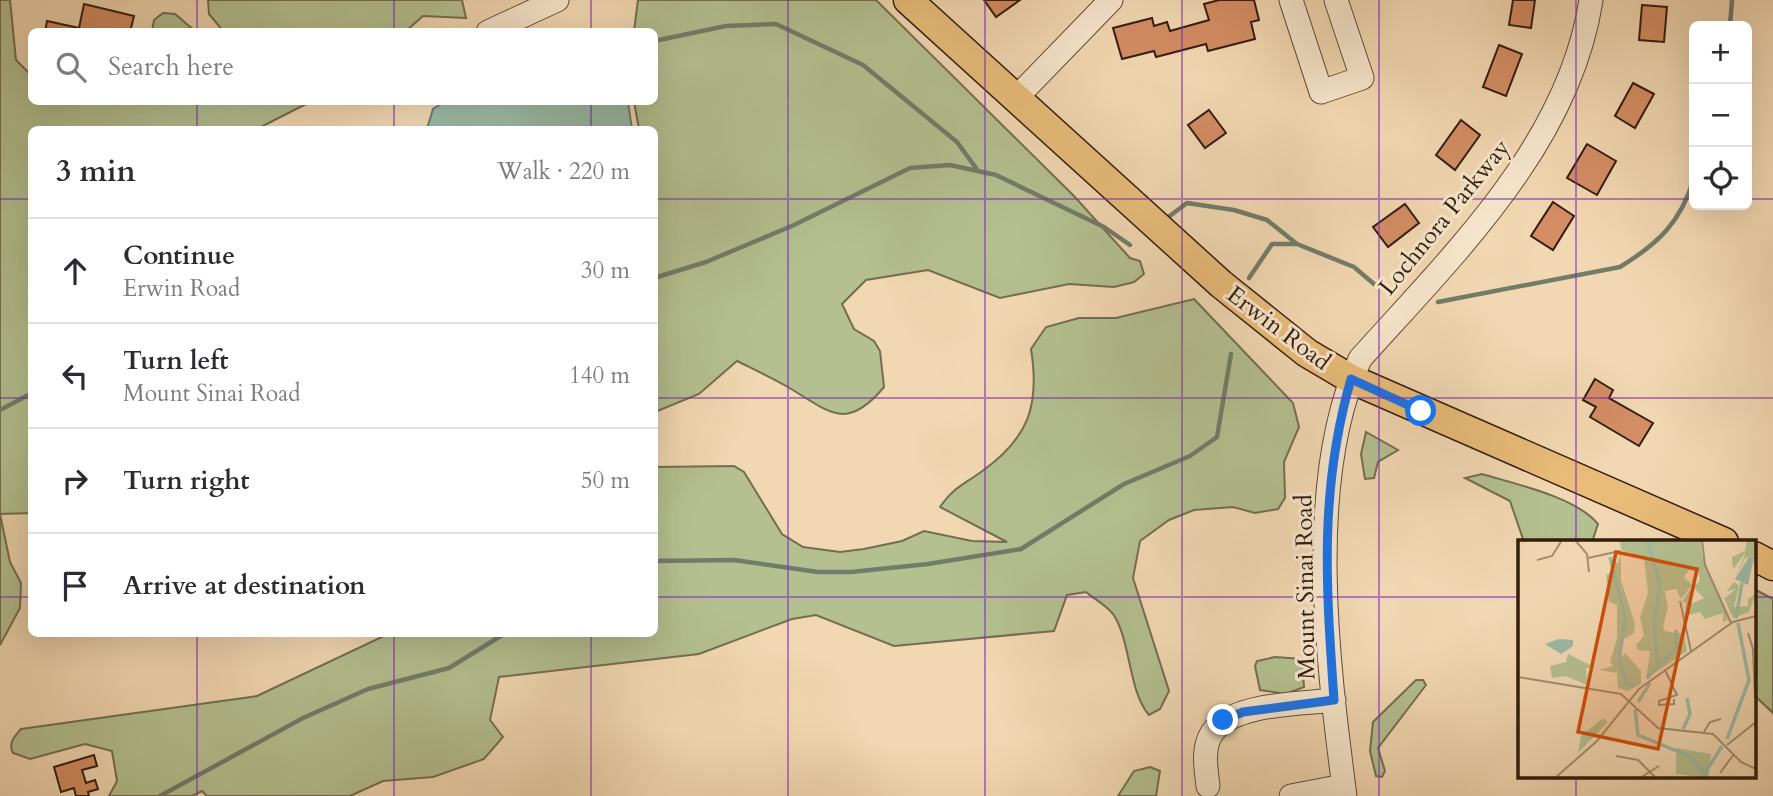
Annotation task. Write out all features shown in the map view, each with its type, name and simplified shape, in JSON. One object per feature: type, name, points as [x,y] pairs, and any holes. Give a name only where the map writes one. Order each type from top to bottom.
[{"type":"main road","name":"Erwin Road","points":[[908,0],[1230,292],[1307,353],[1351,379],[1719,540]]},
{"type":"main road","points":[[1756,557],[1773,566]]},
{"type":"street","points":[[497,28],[557,0]]},
{"type":"street","points":[[1016,98],[1111,0]]},
{"type":"street","points":[[1291,0],[1321,92],[1362,78],[1336,0]]},
{"type":"street","name":"Lochnora Parkway","points":[[1351,379],[1360,359],[1480,222],[1534,146],[1571,77],[1591,0]]},
{"type":"street","name":"Mount Sinai Road","points":[[1344,791],[1334,700],[1326,516],[1339,422],[1351,379]]},
{"type":"street","points":[[1208,786],[1205,758],[1210,734],[1223,720],[1243,712],[1334,700]]},
{"type":"street","points":[[1291,796],[1344,791]]},
{"type":"shaded area","points":[[0,0],[10,0],[16,60],[28,72],[28,105],[304,105],[263,126],[28,126],[28,513],[0,514]]},
{"type":"shaded area","points":[[208,0],[462,0],[466,18],[423,16],[409,28],[221,28],[209,14]]},
{"type":"shaded area","points":[[638,0],[876,0],[1074,196],[1130,258],[1140,261],[1144,274],[1134,282],[1114,287],[1069,284],[1000,298],[928,270],[866,280],[842,304],[854,329],[874,341],[880,351],[884,387],[858,410],[847,414],[825,409],[737,361],[699,394],[658,411],[658,126],[638,126],[635,105],[658,105],[658,28],[634,28]]},
{"type":"shaded area","points":[[163,13],[175,14],[191,28],[153,28],[154,20]]},
{"type":"shaded area","points":[[439,105],[628,105],[632,126],[428,126],[433,109]]},
{"type":"shaded area","points":[[1194,299],[1293,403],[1299,427],[1284,462],[1285,498],[1278,509],[1255,513],[1233,507],[1194,510],[1169,520],[1140,541],[1133,578],[1169,691],[1160,709],[1149,715],[1137,694],[1124,641],[1113,613],[1086,592],[1067,595],[1054,631],[894,646],[816,615],[792,619],[699,654],[499,677],[490,720],[503,737],[484,759],[433,777],[383,781],[350,796],[207,796],[202,791],[192,796],[109,796],[117,781],[112,751],[85,744],[30,759],[13,753],[12,740],[21,729],[257,696],[382,637],[658,637],[658,467],[734,466],[744,472],[782,534],[803,547],[840,552],[864,549],[902,541],[924,531],[972,541],[1007,542],[940,507],[954,491],[997,459],[1020,433],[1032,404],[1034,387],[1031,349],[1046,327],[1079,318],[1116,318]]},
{"type":"shaded area","points":[[1366,432],[1398,450],[1378,462],[1374,478],[1365,479],[1361,454]]},
{"type":"shaded area","points":[[1482,474],[1544,493],[1575,506],[1598,524],[1593,540],[1523,540],[1510,501],[1465,478]]},
{"type":"shaded area","points":[[0,514],[10,562],[21,583],[20,608],[0,645]]},
{"type":"shaded area","points":[[1756,590],[1773,599],[1773,713],[1756,697]]},
{"type":"shaded area","points":[[1275,657],[1302,659],[1304,687],[1286,694],[1260,690],[1255,666],[1257,661]]},
{"type":"shaded area","points":[[1416,680],[1423,680],[1426,685],[1378,748],[1385,771],[1382,777],[1376,776],[1370,751],[1373,722]]},
{"type":"shaded area","points":[[1150,767],[1160,771],[1156,796],[1118,796],[1134,771]]},
{"type":"building","points":[[984,0],[1020,0],[996,17]]},
{"type":"building","points":[[1219,0],[1254,0],[1259,20],[1251,22],[1255,39],[1208,51],[1206,44],[1156,57],[1154,51],[1122,59],[1113,28],[1152,18],[1154,26],[1167,22],[1170,31],[1209,20],[1204,4]]},
{"type":"building","points":[[1513,0],[1535,0],[1531,28],[1509,25]]},
{"type":"building","points":[[84,4],[134,16],[131,28],[79,28]]},
{"type":"building","points":[[1642,5],[1667,7],[1664,42],[1639,40]]},
{"type":"building","points":[[47,21],[79,28],[46,28]]},
{"type":"building","points":[[1499,45],[1522,54],[1506,96],[1483,87]]},
{"type":"building","points":[[1633,83],[1654,94],[1635,128],[1615,116]]},
{"type":"building","points":[[1209,110],[1226,133],[1205,148],[1188,125]]},
{"type":"building","points":[[1461,120],[1480,135],[1455,170],[1436,155]]},
{"type":"building","points":[[1587,144],[1616,161],[1597,195],[1567,178]]},
{"type":"building","points":[[1553,202],[1574,216],[1553,250],[1531,236]]},
{"type":"building","points":[[1405,204],[1419,223],[1388,247],[1373,227]]},
{"type":"building","points":[[1595,379],[1613,390],[1609,398],[1653,423],[1639,446],[1590,417],[1596,407],[1583,400]]},
{"type":"building","points":[[94,755],[97,766],[82,770],[86,783],[95,780],[98,789],[88,792],[89,796],[76,796],[74,788],[61,792],[54,767]]},
{"type":"waterway","points":[[1730,21],[1732,0]]},
{"type":"waterway","points":[[658,40],[726,26],[776,24],[863,65],[957,142],[976,168]]},
{"type":"waterway","points":[[658,277],[706,262],[794,225],[910,168],[950,165],[996,175],[1104,227],[1130,245]]},
{"type":"waterway","points":[[1438,302],[1620,267],[1667,230],[1689,193]]},
{"type":"waterway","points":[[1167,218],[1187,203],[1234,210],[1267,220],[1297,244],[1354,267],[1374,284]]},
{"type":"waterway","points":[[1249,278],[1272,244],[1296,244]]},
{"type":"waterway","points":[[658,561],[734,560],[818,572],[851,572],[928,564],[1021,549],[1124,484],[1190,456],[1217,437],[1231,354]]},
{"type":"waterway","points":[[0,410],[28,395]]},
{"type":"waterway","points":[[160,796],[303,718],[368,689],[449,668],[499,637]]},
{"type":"route","points":[[1223,720],[1243,712],[1334,700],[1328,612],[1326,516],[1339,422],[1351,379],[1421,411]]}]
